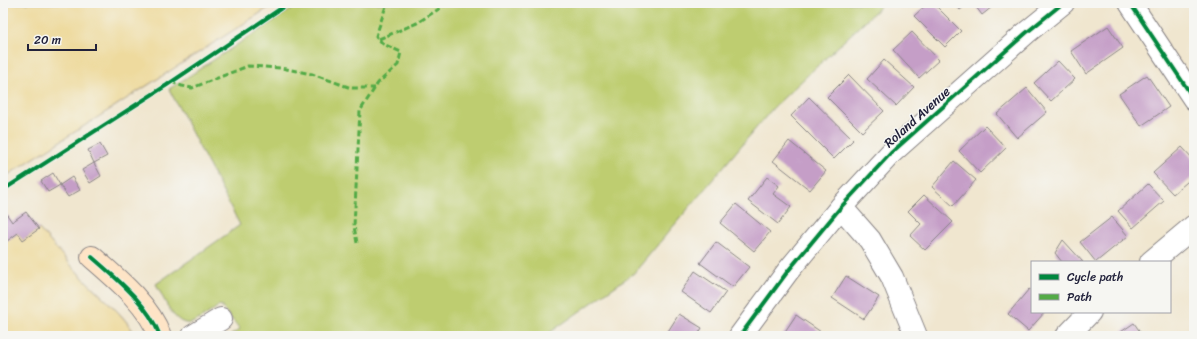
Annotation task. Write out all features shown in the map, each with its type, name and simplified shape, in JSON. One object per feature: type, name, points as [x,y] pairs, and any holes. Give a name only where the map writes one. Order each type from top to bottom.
[{"type":"street","name":"Roland Avenue","points":[[740,336],[788,271],[841,207],[891,153],[1026,33],[1063,3]]},
{"type":"street","points":[[1130,3],[1194,99]]},
{"type":"street","points":[[841,207],[870,240],[892,278],[916,336]]},
{"type":"street","points":[[1152,261],[1194,226]]},
{"type":"street","points":[[92,257],[142,305],[158,330],[160,336]]},
{"type":"street","points":[[1067,336],[1089,313]]},
{"type":"street","points":[[193,336],[221,319]]},
{"type":"green space","points":[[301,3],[884,3],[773,108],[634,273],[545,336],[230,336],[240,329],[220,305],[198,320],[191,323],[185,323],[174,316],[156,284],[240,225],[169,89]]},
{"type":"sand","points":[[3,3],[276,3],[3,178]]},
{"type":"sand","points":[[39,229],[78,273],[119,313],[136,336],[3,336],[3,235],[8,240],[18,233],[23,240]]},
{"type":"building","points":[[928,3],[933,3],[961,31],[945,47],[914,16]]},
{"type":"building","points":[[954,3],[969,3],[960,10]]},
{"type":"building","points":[[973,3],[997,3],[982,15]]},
{"type":"building","points":[[1108,26],[1123,48],[1086,74],[1071,51]]},
{"type":"building","points":[[912,32],[939,60],[919,78],[893,50]]},
{"type":"building","points":[[884,60],[914,87],[896,106],[867,79]]},
{"type":"building","points":[[1058,61],[1075,79],[1051,101],[1034,83]]},
{"type":"building","points":[[849,75],[884,111],[862,132],[827,97]]},
{"type":"building","points":[[1147,75],[1169,107],[1141,126],[1119,94]]},
{"type":"building","points":[[1027,88],[1047,112],[1017,138],[997,114]]},
{"type":"building","points":[[809,97],[853,140],[834,159],[791,116]]},
{"type":"building","points":[[985,126],[1006,148],[980,173],[959,151]]},
{"type":"building","points":[[789,141],[826,171],[810,190],[773,161]]},
{"type":"building","points":[[100,144],[107,156],[94,163],[88,150]]},
{"type":"building","points":[[1182,147],[1194,160],[1194,176],[1173,194],[1153,173]]},
{"type":"building","points":[[954,161],[976,180],[953,206],[932,187]]},
{"type":"building","points":[[94,163],[101,176],[90,183],[82,170]]},
{"type":"building","points":[[53,173],[60,185],[48,192],[41,181]]},
{"type":"building","points":[[72,177],[80,190],[68,197],[60,185]]},
{"type":"building","points":[[767,177],[779,186],[773,194],[791,207],[778,224],[748,201]]},
{"type":"building","points":[[1148,184],[1164,201],[1133,228],[1118,211]]},
{"type":"building","points":[[924,195],[953,222],[925,250],[910,236],[921,224],[908,211]]},
{"type":"building","points":[[736,204],[770,232],[754,251],[720,223]]},
{"type":"building","points":[[3,209],[12,222],[26,212],[39,229],[23,240],[18,233],[7,241],[3,235]]},
{"type":"building","points":[[1112,217],[1128,236],[1097,261],[1095,261],[1080,242]]},
{"type":"building","points":[[1063,240],[1082,261],[1061,261],[1055,253]]},
{"type":"building","points":[[716,242],[749,267],[733,287],[700,263]]},
{"type":"building","points":[[695,271],[726,292],[711,313],[681,292]]},
{"type":"building","points":[[846,276],[879,297],[864,319],[832,298]]},
{"type":"building","points":[[1029,289],[1031,290],[1031,313],[1044,313],[1028,331],[1008,314]]},
{"type":"building","points":[[679,314],[702,328],[697,336],[665,336]]},
{"type":"building","points":[[796,315],[821,332],[818,336],[782,336]]},
{"type":"building","points":[[1134,323],[1143,336],[1115,336]]},
{"type":"building","points":[[881,332],[882,336],[872,336]]},
{"type":"marked path","points":[[357,243],[354,226],[360,111],[378,83],[398,65],[401,52],[383,44],[376,36],[387,3]]},
{"type":"marked path","points":[[379,39],[417,23],[448,3]]},
{"type":"marked path","points":[[171,82],[192,88],[248,66],[281,68],[312,74],[351,88],[375,88]]},
{"type":"cycle path","points":[[3,190],[167,85],[289,3]]},
{"type":"cycle path","points":[[740,336],[788,271],[841,207],[891,153],[1026,33],[1063,3]]},
{"type":"cycle path","points":[[1130,3],[1194,99]]},
{"type":"cycle path","points":[[92,257],[121,283],[140,303],[155,325],[160,336]]}]
